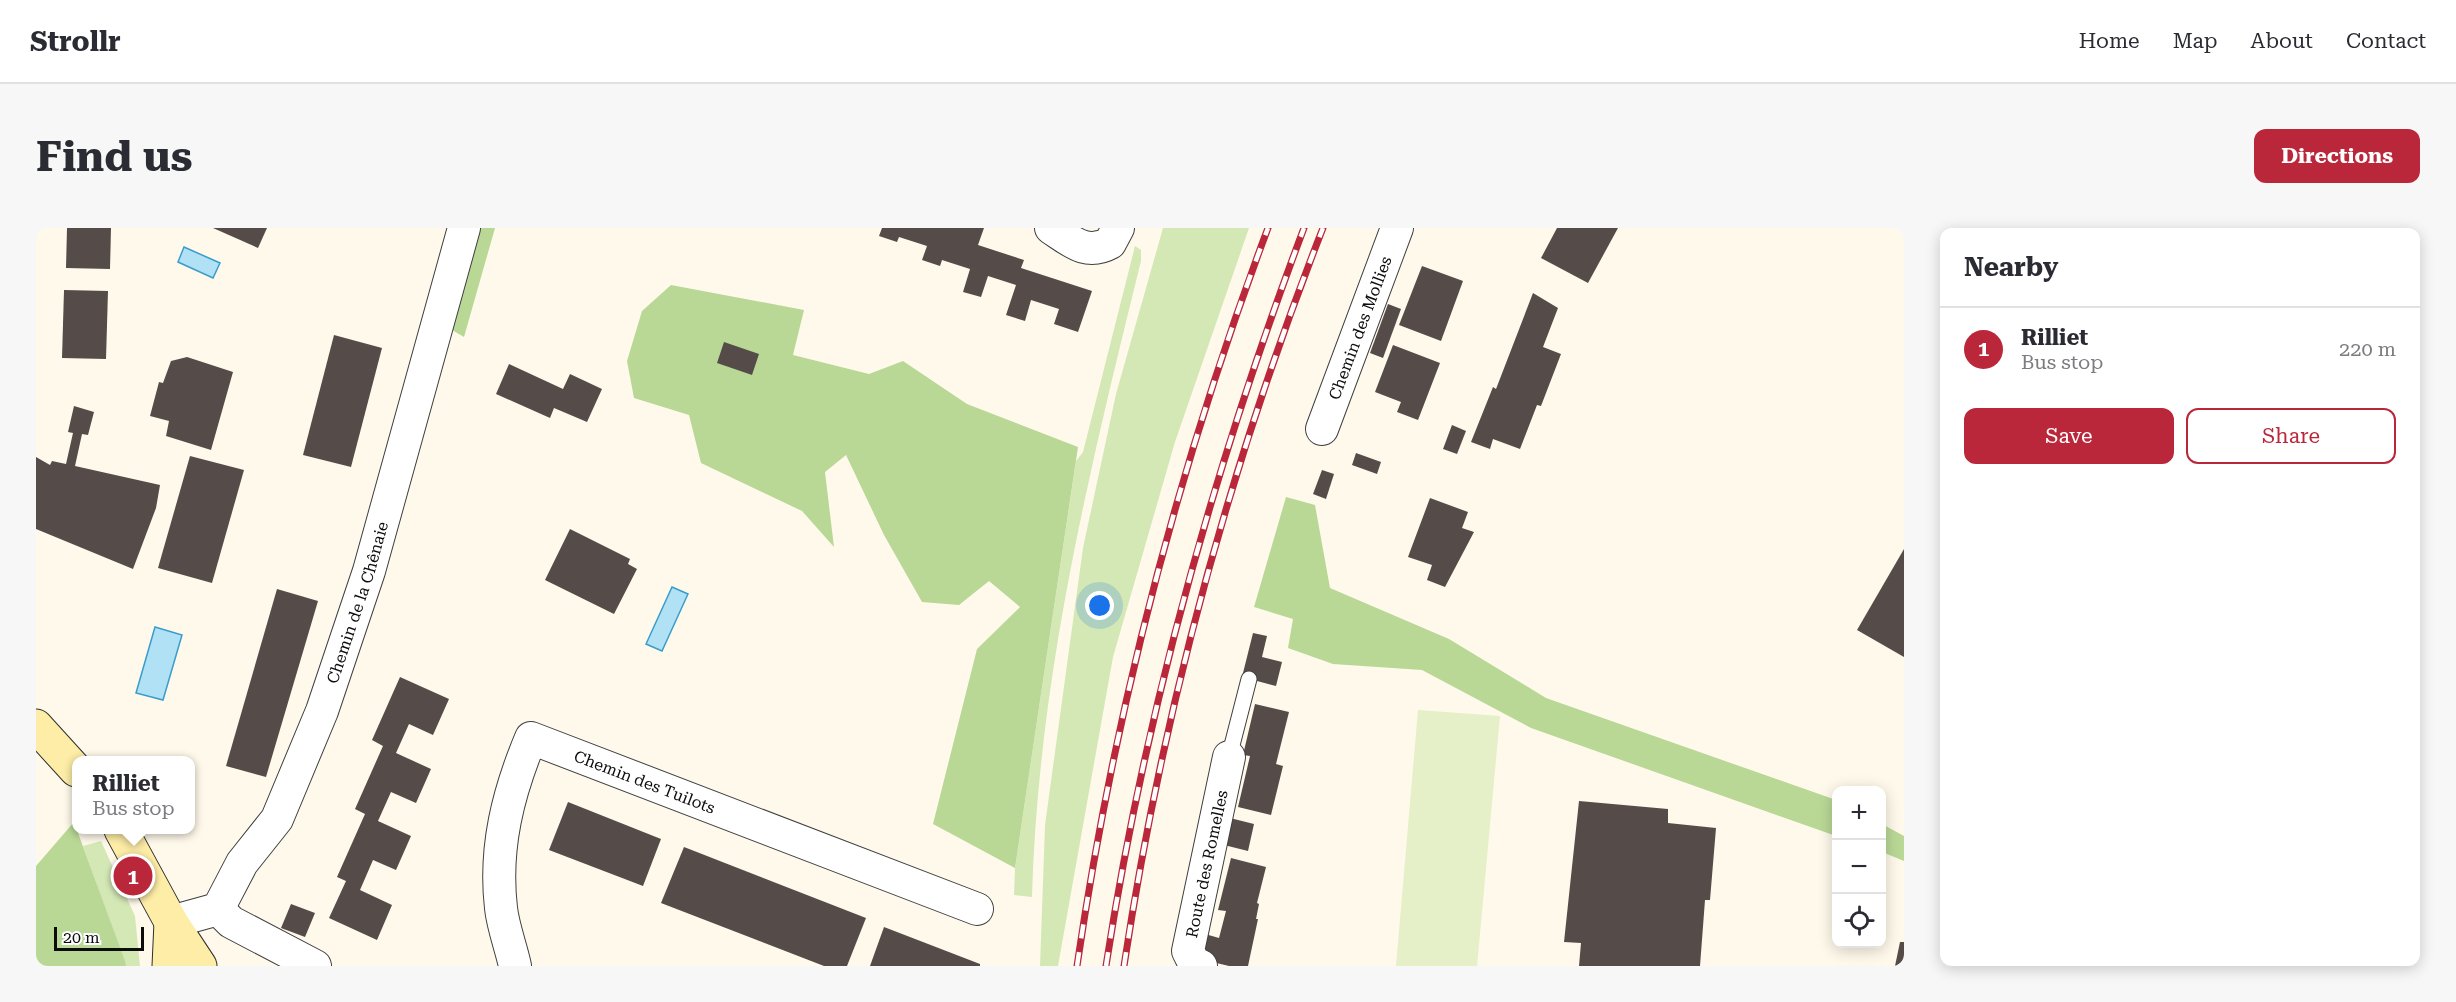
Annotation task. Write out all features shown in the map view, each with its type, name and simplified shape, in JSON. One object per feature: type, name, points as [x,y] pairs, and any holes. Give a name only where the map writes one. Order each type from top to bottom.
[{"type":"street","name":"Chemin de la Chênaie","points":[[218,909],[243,863],[277,819],[322,711],[369,571],[464,228]]},
{"type":"street","points":[[1051,228],[1083,248],[1092,250],[1110,243],[1118,228]]},
{"type":"street","name":"Chemin des Mollies","points":[[1322,429],[1397,228]]},
{"type":"street","points":[[36,726],[72,766]]},
{"type":"street","name":"Chemin des Tuilots","points":[[515,966],[501,911],[499,878],[504,824],[512,784],[531,738],[977,909]]},
{"type":"street","name":"Route des Romelles","points":[[1201,966],[1194,963],[1188,951],[1229,757]]},
{"type":"street","points":[[123,834],[171,922],[200,966]]},
{"type":"street","points":[[171,922],[218,909],[231,922],[315,966]]},
{"type":"street","points":[[169,966],[171,922]]},
{"type":"lane","points":[[1229,757],[1249,679]]},
{"type":"green space","points":[[476,228],[495,228],[464,337],[447,327]]},
{"type":"green space","points":[[1163,228],[1249,228],[1175,442],[1113,657],[1058,966],[1040,966],[1045,825],[1083,548],[1116,394]]},
{"type":"green space","points":[[1135,246],[1141,250],[1141,261],[1085,497],[1055,656],[1036,816],[1032,897],[1014,895],[1015,868],[1076,461],[1083,452]]},
{"type":"green space","points":[[671,285],[804,310],[793,355],[869,374],[903,361],[967,404],[1078,447],[1015,868],[933,824],[977,649],[1020,607],[989,581],[959,605],[922,602],[884,535],[846,455],[825,472],[834,547],[802,511],[701,463],[689,415],[634,398],[627,361],[642,311]]},
{"type":"green space","points":[[1286,497],[1315,505],[1330,588],[1449,639],[1546,698],[1832,799],[1832,835],[1531,728],[1422,670],[1333,664],[1288,648],[1293,619],[1254,607]]},
{"type":"green space","points":[[1418,710],[1500,716],[1477,966],[1396,966]]},
{"type":"green space","points":[[72,824],[72,834],[78,834],[126,966],[36,966],[36,866]]},
{"type":"green space","points":[[1886,826],[1904,836],[1904,861],[1886,854]]},
{"type":"green space","points":[[101,841],[135,916],[140,966],[126,966],[83,846]]},
{"type":"water","points":[[184,247],[220,263],[213,278],[178,262]]},
{"type":"water","points":[[672,587],[688,594],[662,651],[646,644]]},
{"type":"water","points":[[155,627],[182,635],[163,700],[136,693]]},
{"type":"building","points":[[67,228],[111,228],[110,269],[66,268]]},
{"type":"building","points":[[213,228],[267,228],[258,248]]},
{"type":"building","points":[[882,228],[984,228],[978,245],[1024,260],[1021,268],[1092,291],[1078,332],[1054,324],[1059,309],[1031,300],[1025,321],[1006,315],[1016,285],[988,276],[981,297],[963,292],[970,269],[942,260],[940,266],[922,260],[927,246],[899,237],[897,242],[879,236]]},
{"type":"building","points":[[1557,228],[1618,228],[1588,283],[1541,258]]},
{"type":"building","points":[[1422,266],[1463,281],[1441,341],[1399,325]]},
{"type":"building","points":[[64,290],[108,291],[106,359],[62,358]]},
{"type":"building","points":[[1533,293],[1558,308],[1543,347],[1561,354],[1541,406],[1537,405],[1520,449],[1493,439],[1490,449],[1471,442],[1493,387],[1496,389]]},
{"type":"building","points":[[1388,304],[1401,309],[1383,358],[1370,353]]},
{"type":"building","points":[[334,335],[382,348],[351,467],[303,455]]},
{"type":"building","points":[[724,342],[759,354],[752,375],[717,363]]},
{"type":"building","points":[[1393,345],[1440,363],[1418,420],[1397,412],[1401,402],[1375,392]]},
{"type":"building","points":[[187,357],[233,372],[211,450],[166,436],[169,421],[150,416],[159,382],[163,383],[171,361]]},
{"type":"building","points":[[509,364],[563,389],[570,374],[602,389],[587,422],[554,408],[550,418],[496,394]]},
{"type":"building","points":[[74,406],[94,412],[88,435],[82,434],[75,466],[160,485],[156,508],[133,569],[36,529],[36,457],[50,465],[52,461],[66,464],[73,433],[68,432]]},
{"type":"building","points":[[1452,425],[1466,431],[1457,454],[1443,449]]},
{"type":"building","points":[[1356,453],[1381,462],[1377,474],[1352,465]]},
{"type":"building","points":[[190,456],[244,470],[212,583],[158,568]]},
{"type":"building","points":[[1322,470],[1334,474],[1326,499],[1313,494]]},
{"type":"building","points":[[1430,498],[1468,512],[1462,528],[1474,532],[1445,587],[1427,580],[1432,565],[1408,557]]},
{"type":"building","points":[[570,529],[630,559],[628,564],[637,569],[614,614],[545,580]]},
{"type":"building","points":[[1904,549],[1904,657],[1857,630]]},
{"type":"building","points":[[277,589],[318,601],[266,777],[226,766]]},
{"type":"building","points":[[1253,633],[1267,636],[1262,657],[1282,662],[1276,686],[1242,677]]},
{"type":"building","points":[[400,677],[449,699],[433,735],[409,724],[396,753],[431,769],[416,803],[391,792],[378,821],[411,836],[396,870],[373,860],[360,890],[392,905],[377,940],[329,918],[346,881],[337,877],[365,814],[355,809],[383,746],[372,740]]},
{"type":"building","points":[[1255,704],[1289,712],[1276,764],[1283,766],[1271,815],[1238,807],[1250,756],[1243,755]]},
{"type":"building","points":[[1579,801],[1668,809],[1668,823],[1716,828],[1710,900],[1705,900],[1700,966],[1579,966],[1581,943],[1564,942]]},
{"type":"building","points":[[568,802],[661,839],[643,886],[549,850]]},
{"type":"building","points":[[1230,818],[1254,824],[1248,851],[1224,845]]},
{"type":"building","points":[[684,847],[866,918],[847,966],[824,966],[661,903]]},
{"type":"building","points":[[1231,858],[1266,867],[1257,903],[1259,904],[1256,919],[1258,919],[1248,966],[1229,966],[1208,961],[1203,949],[1205,934],[1219,938],[1226,911],[1218,910]]},
{"type":"building","points":[[291,904],[315,913],[305,937],[281,928]]},
{"type":"building","points":[[884,927],[980,964],[980,966],[870,966]]},
{"type":"building","points":[[1900,942],[1904,942],[1904,966],[1895,966]]},
{"type":"railway","points":[[1077,966],[1110,778],[1153,592],[1205,409],[1268,228]]},
{"type":"railway","points":[[1106,966],[1141,778],[1186,592],[1241,409],[1304,228]]},
{"type":"railway","points":[[1124,966],[1158,778],[1203,591],[1258,408],[1323,228]]},
{"type":"place","name":"Rilliet","points":[[133,876]]}]
